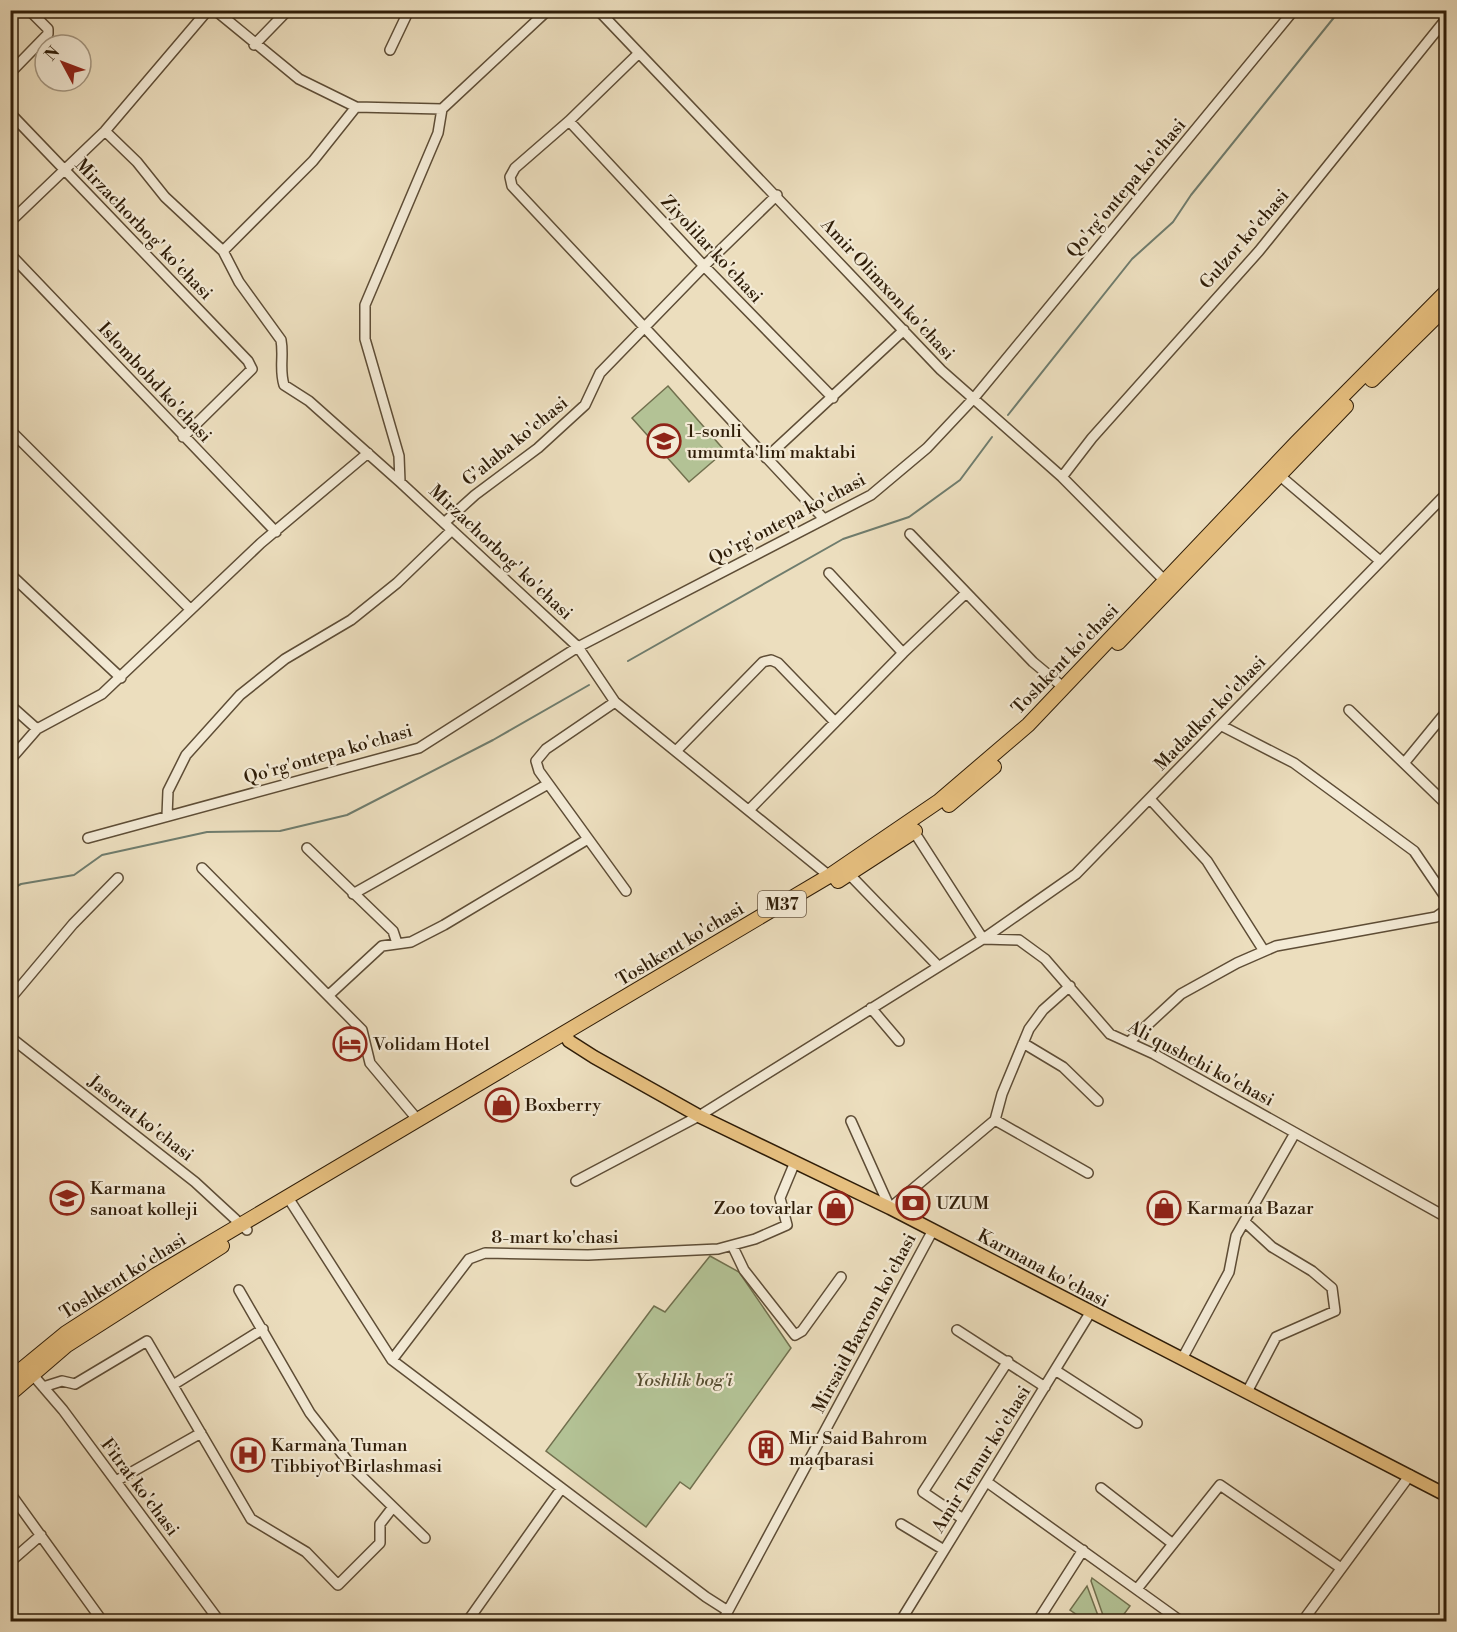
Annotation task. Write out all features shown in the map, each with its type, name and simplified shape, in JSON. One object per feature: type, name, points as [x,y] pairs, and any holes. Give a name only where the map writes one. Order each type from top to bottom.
[{"type":"highway","name":"Toshkent ko'chasi","points":[[833,879],[849,874],[974,785],[1034,731],[1168,584],[1446,292]]},
{"type":"highway","name":"Toshkent ko'chasi","points":[[289,1199],[833,879],[912,828],[1028,725],[1446,307]]},
{"type":"highway","name":"Toshkent ko'chasi","points":[[10,1379],[66,1333],[244,1227],[417,1119],[567,1037]]},
{"type":"highway","name":"Toshkent ko'chasi","points":[[10,1394],[68,1345],[244,1227]]},
{"type":"main road","name":"Karmana ko'chasi","points":[[567,1037],[699,1116],[890,1208],[1446,1495]]},
{"type":"street","points":[[10,73],[48,34],[48,28],[29,10]]},
{"type":"street","points":[[10,222],[105,131],[208,10]]},
{"type":"street","points":[[215,10],[254,45],[299,79],[356,107],[442,110]]},
{"type":"street","points":[[254,45],[288,10]]},
{"type":"street","points":[[390,50],[409,10]]},
{"type":"street","points":[[400,482],[399,456],[365,339],[365,305],[438,133],[442,110],[548,10]]},
{"type":"street","name":"Amir Olimxon ko'chasi","points":[[598,10],[777,195],[941,370],[1062,477],[1168,584]]},
{"type":"street","name":"Qo'rg'ontepa ko'chasi","points":[[88,838],[419,748],[578,646],[871,495],[927,448],[974,398],[1294,10]]},
{"type":"street","name":"Gulzor ko'chasi","points":[[1062,477],[1092,438],[1259,251],[1446,19]]},
{"type":"street","points":[[639,53],[569,121],[515,168],[510,177],[512,186],[646,326],[824,519]]},
{"type":"street","points":[[223,251],[313,161],[356,107]]},
{"type":"street","name":"Mirzachorbog' ko'chasi","points":[[10,113],[248,360],[252,369],[183,436]]},
{"type":"street","name":"Ziyolilar ko'chasi","points":[[569,121],[704,266],[832,398]]},
{"type":"street","name":"Mirzachorbog' ko'chasi","points":[[105,131],[137,162],[165,197],[223,251],[252,302],[281,340],[283,351],[280,372],[284,385],[309,401],[368,453],[578,646],[615,702],[750,809],[833,879]]},
{"type":"street","name":"G'alaba ko'chasi","points":[[444,523],[496,478],[538,448],[585,405],[600,373],[777,195]]},
{"type":"street","name":"Islombobd ko'chasi","points":[[10,254],[276,532]]},
{"type":"street","points":[[766,458],[904,330]]},
{"type":"street","points":[[10,430],[190,609]]},
{"type":"street","points":[[10,760],[37,729],[102,694],[121,678],[190,609],[368,453]]},
{"type":"street","points":[[1279,475],[1379,560]]},
{"type":"street","name":"Madadkor ko'chasi","points":[[576,1181],[699,1116],[983,939],[1076,874],[1222,726],[1379,560],[1446,494]]},
{"type":"street","points":[[167,816],[168,791],[186,755],[240,695],[285,659],[351,620],[397,583],[453,530]]},
{"type":"street","points":[[910,534],[1033,662],[1064,687]]},
{"type":"street","points":[[829,573],[903,653]]},
{"type":"street","points":[[10,574],[121,678]]},
{"type":"street","points":[[750,809],[903,653],[966,593]]},
{"type":"street","points":[[676,751],[763,662],[771,660],[778,663],[835,722]]},
{"type":"street","points":[[615,702],[546,749],[536,761],[539,771],[626,891]]},
{"type":"street","points":[[10,705],[37,729]]},
{"type":"street","points":[[1349,710],[1446,804]]},
{"type":"street","points":[[1405,762],[1446,712]]},
{"type":"street","points":[[1222,726],[1294,763],[1414,851],[1446,898]]},
{"type":"street","points":[[353,894],[548,784]]},
{"type":"street","points":[[1150,799],[1207,861],[1264,951]]},
{"type":"street","points":[[912,828],[983,939]]},
{"type":"street","points":[[329,995],[382,946],[411,942],[444,925],[588,839]]},
{"type":"street","points":[[307,848],[393,932],[397,943]]},
{"type":"street","points":[[202,868],[362,1030],[370,1063],[417,1119]]},
{"type":"street","points":[[849,874],[938,966]]},
{"type":"street","points":[[10,999],[74,924],[118,878]]},
{"type":"street","points":[[1129,1042],[1181,994],[1264,951],[1276,946],[1436,917],[1446,909]]},
{"type":"street","name":"Ali qushchi ko'chasi","points":[[983,939],[1019,940],[1045,959],[1110,1034],[1129,1042],[1446,1217]]},
{"type":"street","points":[[851,1121],[885,1192],[890,1208],[995,1120],[1029,1029],[1043,1010],[1070,986]]},
{"type":"street","points":[[872,1008],[899,1041]]},
{"type":"street","name":"Jasorat ko'chasi","points":[[10,1037],[195,1182],[244,1227]]},
{"type":"street","points":[[1023,1043],[1063,1067],[1098,1101]]},
{"type":"street","points":[[995,1120],[1088,1173]]},
{"type":"street","points":[[1182,1359],[1229,1272],[1236,1236],[1295,1133]]},
{"type":"street","name":"8-mart ko'chasi","points":[[392,1360],[469,1259],[485,1253],[588,1256],[733,1247],[787,1225],[788,1220],[780,1198],[795,1162]]},
{"type":"street","points":[[289,1199],[392,1360],[561,1489],[728,1611]]},
{"type":"street","points":[[1245,1222],[1272,1247],[1312,1271],[1332,1288],[1335,1311],[1276,1337],[1247,1392]]},
{"type":"street","name":"Mirsaid Baxrom ko'chasi","points":[[722,1622],[933,1230]]},
{"type":"street","points":[[733,1247],[744,1270],[795,1335],[802,1331],[841,1277]]},
{"type":"street","points":[[239,1290],[310,1413],[354,1469],[425,1538]]},
{"type":"street","name":"Amir Temur ko'chasi","points":[[900,1622],[1090,1312]]},
{"type":"street","points":[[173,1385],[263,1329]]},
{"type":"street","points":[[957,1330],[1045,1387]]},
{"type":"street","points":[[43,1388],[62,1381],[75,1384],[147,1341],[251,1519],[306,1552],[338,1585],[380,1544],[380,1524],[393,1507]]},
{"type":"street","points":[[963,1519],[923,1492],[1008,1362]]},
{"type":"street","points":[[1055,1370],[1137,1423]]},
{"type":"street","name":"Fitrat ko'chasi","points":[[32,1374],[116,1481],[220,1622]]},
{"type":"street","points":[[116,1481],[201,1433]]},
{"type":"street","points":[[1302,1622],[1410,1475]]},
{"type":"street","points":[[987,1482],[1182,1622]]},
{"type":"street","points":[[1137,1589],[1220,1485],[1341,1568]]},
{"type":"street","points":[[1101,1488],[1173,1544]]},
{"type":"street","points":[[466,1622],[561,1489]]},
{"type":"street","points":[[10,1493],[103,1622]]},
{"type":"street","points":[[901,1524],[944,1550]]},
{"type":"street","points":[[10,1562],[41,1535]]},
{"type":"street","points":[[1037,1622],[1083,1550]]},
{"type":"green space","points":[[668,386],[725,451],[689,482],[632,418]]},
{"type":"green space","name":"Yoshlik bog'i","points":[[710,1256],[739,1272],[791,1348],[690,1489],[680,1482],[646,1527],[546,1451],[654,1306],[665,1312]]},
{"type":"green space","points":[[1092,1578],[1130,1606],[1119,1621],[1105,1621],[1091,1581]]},
{"type":"green space","points":[[1087,1586],[1100,1621],[1086,1621],[1070,1610]]},
{"type":"waterway","points":[[1008,415],[1132,259],[1173,222],[1191,195],[1340,10]]},
{"type":"waterway","points":[[628,661],[843,539],[909,517],[960,480],[992,437]]},
{"type":"waterway","points":[[10,890],[21,884],[74,875],[102,855],[207,832],[280,831],[347,815],[493,740],[589,685]]},
{"type":"place","name":"1-sonli umumta'lim maktabi","points":[[664,441]]},
{"type":"place","name":"Volidam Hotel","points":[[350,1044]]},
{"type":"place","name":"Boxberry","points":[[502,1105]]},
{"type":"place","name":"Karmana sanoat kolleji","points":[[67,1198]]},
{"type":"place","name":"UZUM","points":[[913,1203]]},
{"type":"place","name":"Zoo tovarlar","points":[[836,1208]]},
{"type":"place","name":"Karmana Bazar","points":[[1164,1208]]},
{"type":"place","name":"Mir Said Bahrom maqbarasi","points":[[766,1448]]},
{"type":"place","name":"Karmana Tuman Tibbiyot Birlashmasi","points":[[248,1455]]}]
